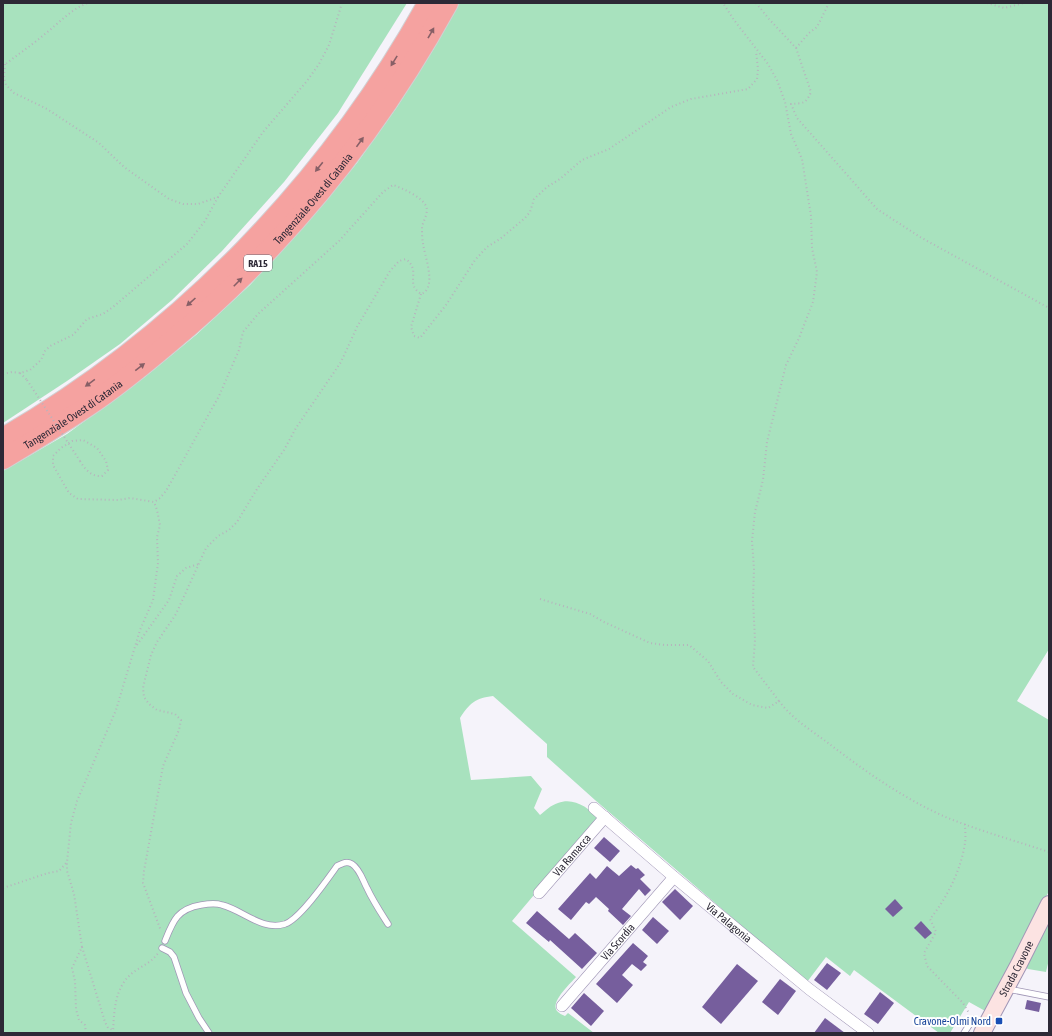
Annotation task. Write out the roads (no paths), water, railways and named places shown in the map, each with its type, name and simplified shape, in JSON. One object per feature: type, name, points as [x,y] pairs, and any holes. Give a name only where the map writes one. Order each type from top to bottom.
[{"type":"highway","name":"Tangenziale Ovest di Catania","points":[[3,438],[78,391],[109,369],[216,280],[294,197],[345,134],[393,61],[428,3]]},
{"type":"highway","name":"Tangenziale Ovest di Catania","points":[[3,459],[88,406],[119,384],[192,324],[259,262],[302,214],[355,149],[408,72],[448,3]]},
{"type":"street","name":"Via Palagonia","points":[[594,808],[674,877],[809,989],[868,1033]]},
{"type":"street","name":"Via Ramacca","points":[[539,893],[605,817]]},
{"type":"street","name":"Via Scordia","points":[[562,1006],[674,877]]},
{"type":"street","name":"Strada Cravone","points":[[980,1026],[1006,988],[1049,904]]},
{"type":"lane","points":[[165,941],[174,920],[182,911],[192,906],[205,904],[222,905],[263,924],[276,926],[286,924],[294,919],[338,866],[344,862],[355,866],[388,924]]},
{"type":"lane","points":[[162,948],[170,952],[174,957],[186,993],[209,1033]]},
{"type":"lane","points":[[1006,988],[1049,997]]},
{"type":"lane","points":[[964,1033],[980,1026]]},
{"type":"place","name":"Cravone-Olmi Nord","points":[[999,1021]]}]
